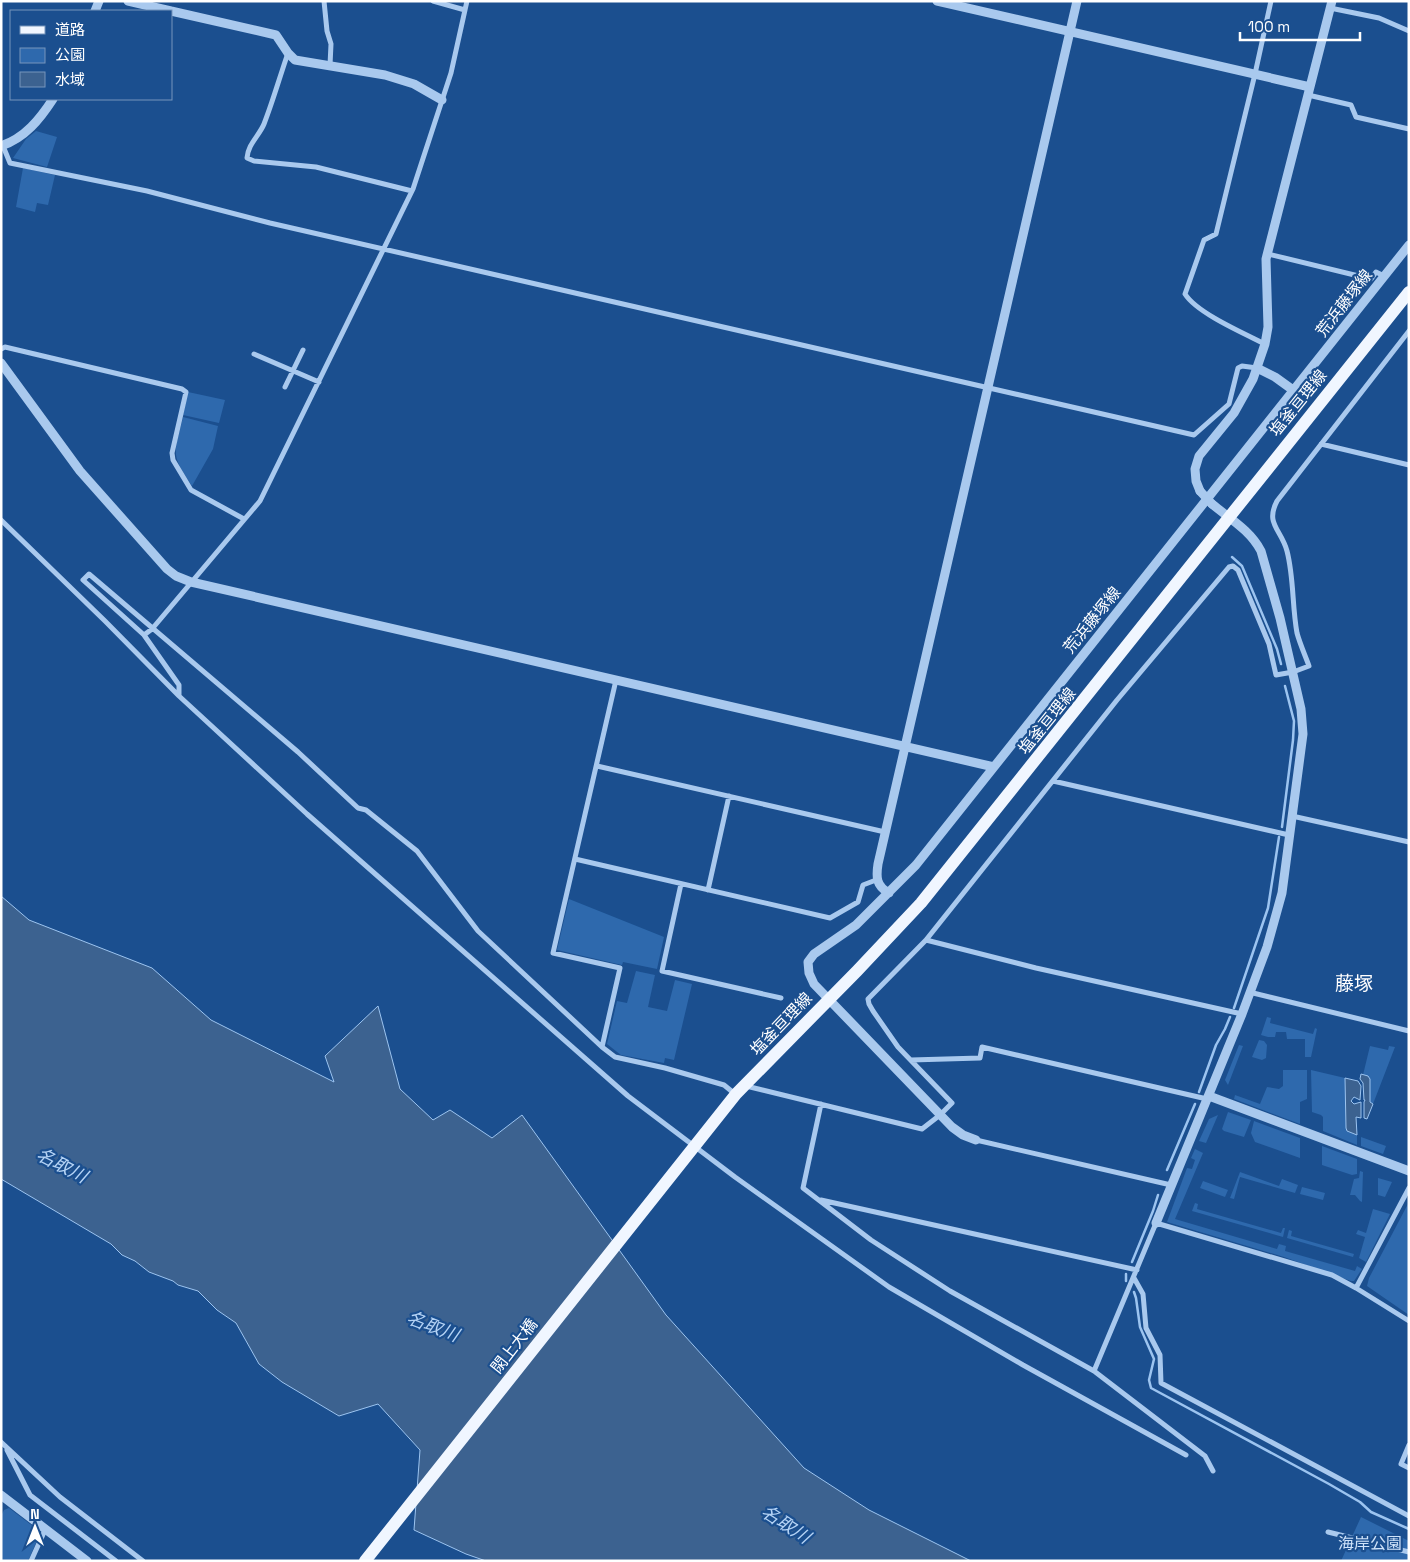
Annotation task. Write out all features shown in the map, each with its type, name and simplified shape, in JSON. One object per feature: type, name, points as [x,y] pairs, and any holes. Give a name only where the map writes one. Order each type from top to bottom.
[{"type":"main road","name":"塩釜亘理線","points":[[691,1149],[740,1090],[857,971],[921,902],[1409,292]]},
{"type":"main road","name":"閖上大橋","points":[[365,1561],[691,1149]]},
{"type":"street","points":[[128,1],[167,10]]},
{"type":"street","points":[[324,1],[327,31],[331,44],[330,65]]},
{"type":"street","points":[[432,1],[466,10]]},
{"type":"street","points":[[144,635],[152,629],[260,501],[412,191],[451,73],[467,1]]},
{"type":"street","points":[[937,1],[1256,74],[1351,105],[1356,117],[1409,129]]},
{"type":"street","points":[[888,893],[879,886],[876,880],[878,864],[1077,1]]},
{"type":"street","points":[[1265,344],[1204,311],[1190,302],[1185,294],[1204,240],[1216,234],[1256,74],[1271,1]]},
{"type":"street","points":[[1094,1371],[1242,1014],[1276,915],[1282,893],[1303,734],[1303,718],[1280,618],[1261,551],[1248,533],[1212,504],[1200,491],[1196,481],[1195,469],[1199,456],[1234,413],[1253,379],[1265,344],[1268,327],[1268,254],[1331,5],[1379,18],[1409,31]]},
{"type":"street","points":[[172,11],[276,35],[295,60],[385,75],[414,84],[442,100]]},
{"type":"street","points":[[288,53],[269,110],[261,130],[253,140],[247,158],[254,161],[316,167],[412,191]]},
{"type":"street","points":[[52,100],[27,132],[13,142],[2,146],[10,163],[147,192],[270,223],[1194,435],[1229,404],[1238,368],[1242,366],[1257,368],[1275,377],[1293,390]]},
{"type":"street","name":"荒浜藤塚線","points":[[829,998],[814,984],[809,973],[808,962],[814,954],[856,925],[916,865],[1409,245]]},
{"type":"street","points":[[1268,254],[1371,279],[1376,272],[1384,276]]},
{"type":"street","points":[[178,695],[179,685],[144,635],[84,580],[89,574],[298,752],[358,808],[366,810],[417,851],[478,931],[615,1057],[665,1068],[740,1090],[821,1104],[922,1128],[940,1115],[952,1103],[898,1047],[873,1011],[868,999],[926,940],[1229,566],[1233,566],[1238,570],[1269,644],[1276,675],[1309,666],[1297,634],[1290,563],[1285,545],[1272,520],[1272,510],[1409,331]]},
{"type":"street","points":[[1,349],[5,347],[182,389],[186,392],[172,453],[173,460],[191,490],[244,519]]},
{"type":"street","points":[[285,387],[303,350]]},
{"type":"street","points":[[254,354],[319,382]]},
{"type":"street","points":[[1,362],[80,471],[167,569],[176,576],[191,582],[994,767]]},
{"type":"street","points":[[1321,444],[1409,465]]},
{"type":"street","points":[[1,520],[178,695],[308,814],[628,1096],[691,1149],[889,1287],[1023,1365],[1186,1455]]},
{"type":"street","points":[[602,1046],[620,968],[554,953],[616,680]]},
{"type":"street","points":[[597,766],[885,832]]},
{"type":"street","points":[[1053,781],[1289,835]]},
{"type":"street","points":[[708,890],[729,796]]},
{"type":"street","points":[[1292,816],[1409,842]]},
{"type":"street","points":[[575,859],[830,918],[858,902],[863,885],[876,880]]},
{"type":"street","points":[[681,884],[662,970],[781,998]]},
{"type":"street","points":[[926,940],[1036,968],[1242,1014]]},
{"type":"street","points":[[1250,992],[1409,1031]]},
{"type":"street","points":[[829,998],[952,1128],[963,1135],[976,1140],[1171,1185]]},
{"type":"street","points":[[912,1060],[980,1058],[982,1047],[1208,1098],[1409,1170]]},
{"type":"street","points":[[821,1104],[803,1188],[871,1240],[950,1291],[1094,1371],[1204,1456],[1213,1470]]},
{"type":"street","points":[[1356,1288],[1409,1188]]},
{"type":"street","points":[[817,1199],[1137,1270]]},
{"type":"street","points":[[1156,1223],[1332,1275],[1409,1321]]},
{"type":"street","points":[[1134,1278],[1143,1294],[1146,1328],[1160,1355],[1161,1383],[1409,1516]]},
{"type":"street","points":[[3,1444],[30,1495],[116,1561]]},
{"type":"street","points":[[3,1444],[60,1497],[143,1561]]},
{"type":"street","points":[[1409,1445],[1400,1464],[1409,1468]]},
{"type":"street","points":[[2,1499],[83,1559]]},
{"type":"street","points":[[31,1561],[45,1530]]},
{"type":"street","points":[[1328,1532],[1409,1552]]},
{"type":"green space","points":[[36,131],[57,137],[47,167],[13,158],[26,139]]},
{"type":"green space","points":[[23,168],[55,175],[48,205],[37,203],[35,212],[16,207]]},
{"type":"green space","points":[[188,392],[225,400],[219,423],[183,415]]},
{"type":"green space","points":[[183,417],[218,426],[213,449],[192,486],[180,467],[176,453]]},
{"type":"green space","points":[[569,899],[664,937],[657,969],[623,962],[622,965],[557,950]]},
{"type":"green space","points":[[636,971],[655,975],[648,1007],[667,1011],[675,980],[692,984],[674,1060],[665,1058],[664,1063],[621,1055],[607,1044],[617,1001],[627,1003]]},
{"type":"green space","points":[[1267,1017],[1271,1018],[1270,1023],[1313,1034],[1315,1028],[1317,1029],[1311,1057],[1305,1057],[1305,1039],[1287,1039],[1286,1032],[1276,1032],[1275,1037],[1261,1035]]},
{"type":"green space","points":[[1259,1040],[1264,1041],[1267,1045],[1266,1058],[1262,1060],[1252,1057]]},
{"type":"green space","points":[[1239,1045],[1243,1046],[1228,1085],[1225,1080]]},
{"type":"green space","points":[[1370,1046],[1388,1050],[1389,1046],[1395,1047],[1373,1104],[1370,1102],[1370,1079],[1363,1075]]},
{"type":"green space","points":[[1283,1070],[1307,1070],[1307,1099],[1300,1102],[1300,1124],[1234,1099],[1235,1095],[1260,1104],[1267,1087],[1279,1089],[1283,1086]]},
{"type":"green space","points":[[1311,1070],[1345,1078],[1346,1128],[1347,1131],[1357,1135],[1357,1145],[1323,1131],[1323,1117],[1312,1112]]},
{"type":"green space","points":[[1228,1112],[1251,1120],[1244,1137],[1222,1129]]},
{"type":"green space","points":[[1218,1115],[1206,1143],[1199,1141],[1209,1119]]},
{"type":"green space","points":[[1254,1121],[1300,1138],[1300,1158],[1255,1142],[1251,1133]]},
{"type":"green space","points":[[1361,1137],[1386,1146],[1383,1154],[1361,1146]]},
{"type":"green space","points":[[1322,1146],[1357,1159],[1357,1174],[1352,1175],[1322,1165]]},
{"type":"green space","points":[[1195,1149],[1203,1153],[1175,1219],[1277,1249],[1279,1244],[1286,1246],[1285,1251],[1355,1271],[1357,1266],[1362,1269],[1354,1281],[1284,1257],[1167,1222],[1187,1168],[1192,1169],[1195,1160],[1191,1158]]},
{"type":"green space","points":[[1360,1171],[1363,1172],[1362,1202],[1355,1195],[1350,1195],[1354,1179],[1359,1178]]},
{"type":"green space","points":[[1240,1172],[1279,1186],[1282,1179],[1298,1185],[1295,1193],[1240,1177],[1234,1199],[1230,1198]]},
{"type":"green space","points":[[1378,1178],[1392,1182],[1385,1197],[1378,1195]]},
{"type":"green space","points":[[1203,1181],[1228,1190],[1225,1197],[1200,1188]]},
{"type":"green space","points":[[1302,1187],[1325,1193],[1323,1200],[1300,1194]]},
{"type":"green space","points":[[1409,1202],[1409,1315],[1367,1286],[1369,1278]]},
{"type":"green space","points":[[1195,1203],[1198,1204],[1197,1209],[1281,1233],[1283,1228],[1285,1228],[1283,1237],[1192,1211]]},
{"type":"green space","points":[[1373,1209],[1390,1214],[1366,1262],[1359,1258],[1365,1237],[1356,1234],[1358,1230],[1366,1233]]},
{"type":"green space","points":[[1289,1230],[1292,1231],[1291,1236],[1354,1254],[1353,1257],[1287,1238]]},
{"type":"green space","points":[[9,1508],[38,1530],[39,1536],[28,1561],[1,1561],[1,1516],[4,1510]]},
{"type":"green space","name":"海岸公園","points":[[1361,1517],[1409,1541],[1409,1561],[1341,1561]]},
{"type":"water","name":"名取川","points":[[1,896],[29,920],[152,968],[211,1020],[334,1082],[325,1056],[378,1006],[400,1089],[433,1120],[450,1110],[492,1138],[522,1115],[666,1315],[804,1468],[869,1510],[971,1561],[486,1561],[414,1530],[420,1450],[378,1404],[339,1416],[282,1382],[259,1364],[236,1323],[217,1310],[198,1291],[178,1285],[173,1281],[149,1272],[135,1261],[122,1255],[111,1244],[1,1179]]},
{"type":"water","points":[[1361,1074],[1368,1076],[1370,1079],[1370,1102],[1373,1104],[1367,1119],[1364,1118],[1365,1100],[1363,1083],[1360,1079]]},
{"type":"water","points":[[1345,1078],[1358,1081],[1361,1086],[1360,1100],[1354,1097],[1351,1101],[1354,1104],[1361,1102],[1361,1118],[1356,1117],[1357,1135],[1347,1131],[1346,1128]]},
{"type":"waterway","points":[[1232,557],[1242,566],[1277,649],[1281,664]]},
{"type":"waterway","points":[[1282,827],[1294,721],[1285,686]]},
{"type":"waterway","points":[[1234,1008],[1268,908],[1279,837]]},
{"type":"waterway","points":[[1199,1092],[1216,1045],[1230,1017]]},
{"type":"waterway","points":[[1167,1170],[1195,1104]]},
{"type":"waterway","points":[[1132,1262],[1158,1195]]},
{"type":"waterway","points":[[1126,1274],[1126,1281]]},
{"type":"waterway","points":[[1134,1292],[1140,1327],[1154,1359],[1149,1380],[1151,1388],[1329,1484],[1360,1502],[1371,1512],[1409,1529]]},
{"type":"district","name":"藤塚","points":[[1354,983]]}]
